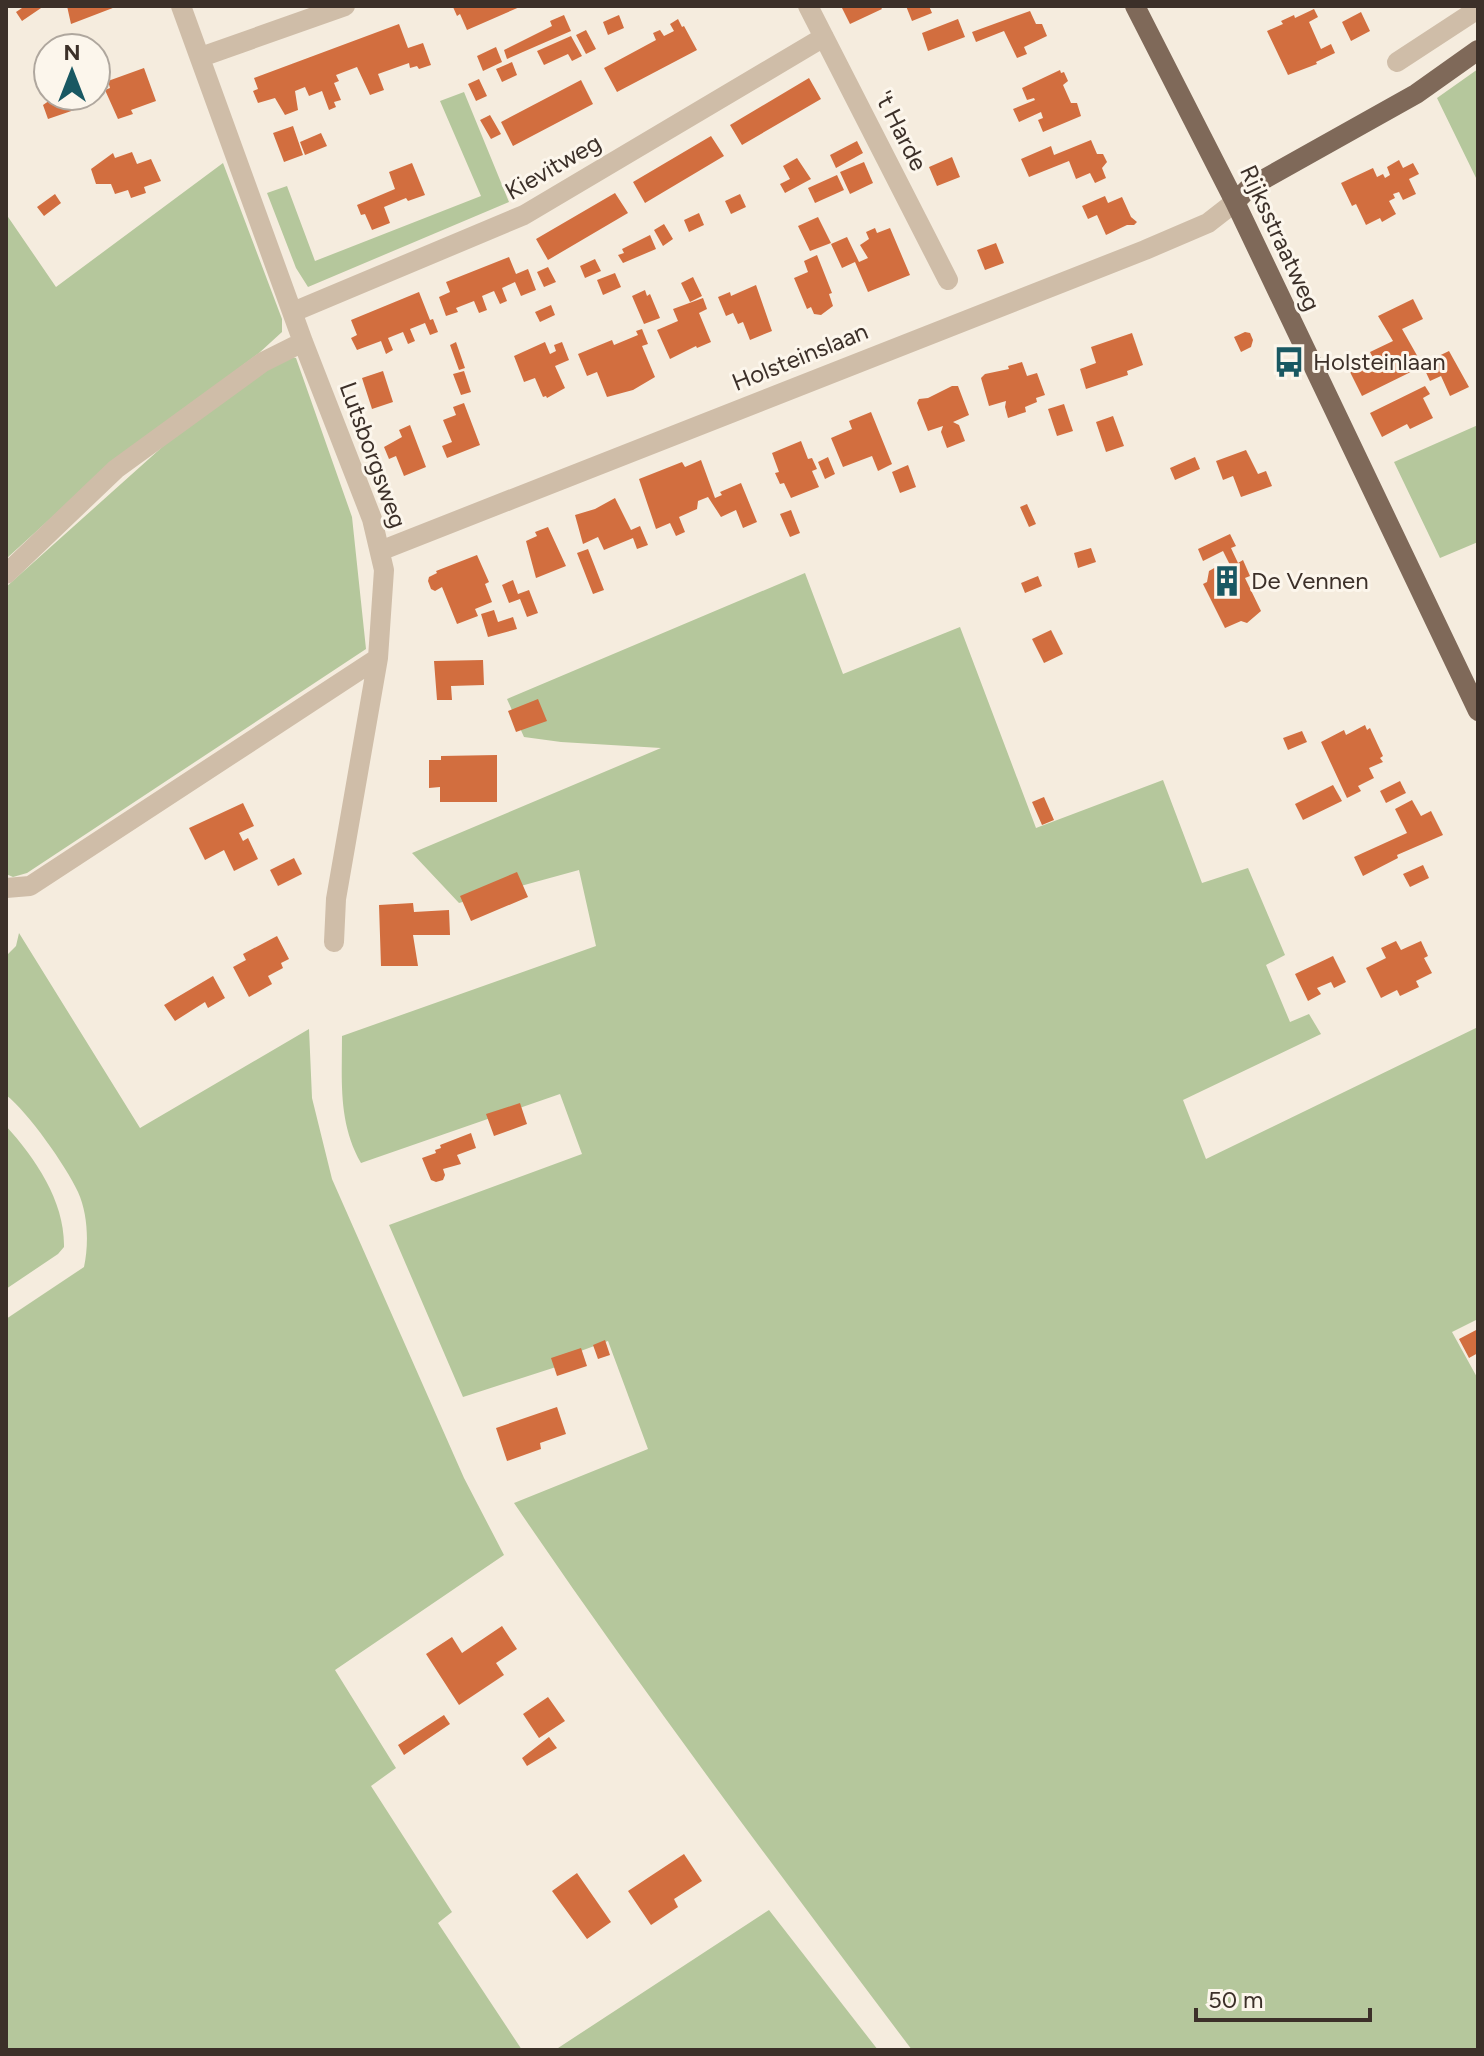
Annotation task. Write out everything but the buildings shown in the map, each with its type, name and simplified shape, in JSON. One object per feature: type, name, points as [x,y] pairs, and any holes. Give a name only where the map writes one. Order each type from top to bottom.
[{"type":"main road","name":"Rijksstraatweg","points":[[1135,6],[1235,202],[1478,711]]},
{"type":"main road","points":[[1235,202],[1250,187],[1416,94],[1478,50]]},
{"type":"street","name":"Lutsborgsweg","points":[[181,6],[303,342],[372,519],[384,570],[378,658],[336,899],[334,942]]},
{"type":"street","points":[[201,57],[345,6]]},
{"type":"street","name":"'t Harde","points":[[808,6],[948,280]]},
{"type":"street","points":[[1397,62],[1478,9]]},
{"type":"street","name":"Kievitweg","points":[[293,312],[524,215],[824,37]]},
{"type":"street","name":"Holsteinslaan","points":[[380,551],[1145,250],[1208,223],[1235,202]]},
{"type":"street","points":[[6,574],[116,469],[263,362],[303,342]]},
{"type":"street","points":[[6,888],[30,886],[378,658]]},
{"type":"green space","points":[[1478,69],[1478,182],[1437,98]]},
{"type":"green space","points":[[464,92],[509,202],[308,287],[296,268],[267,193],[287,186],[315,261],[481,196],[440,101]]},
{"type":"green space","points":[[223,163],[282,319],[282,332],[259,353],[107,467],[6,559],[6,214],[56,287]]},
{"type":"green space","points":[[287,356],[296,358],[352,517],[366,649],[27,873],[13,877],[6,874],[6,587],[189,423]]},
{"type":"green space","points":[[1478,425],[1478,542],[1440,558],[1394,462]]},
{"type":"green space","points":[[805,573],[843,674],[960,627],[1036,828],[1163,780],[1202,883],[1248,868],[1285,955],[1266,965],[1290,1022],[1309,1014],[1321,1034],[1183,1100],[1206,1159],[1478,1027],[1478,1319],[1452,1332],[1478,1379],[1478,2050],[912,2050],[660,1711],[514,1503],[648,1449],[608,1341],[556,1360],[556,1367],[463,1397],[389,1225],[582,1154],[560,1094],[361,1163],[348,1133],[345,1117],[342,1036],[596,946],[579,870],[459,903],[412,853],[661,748],[524,737],[507,699]]},
{"type":"green space","points":[[19,933],[140,1128],[309,1029],[312,1098],[332,1179],[464,1478],[504,1555],[335,1670],[396,1768],[371,1786],[452,1912],[438,1923],[522,2050],[6,2050],[6,1319],[84,1267],[87,1249],[86,1219],[78,1192],[56,1154],[6,1095],[6,956],[16,946]]},
{"type":"green space","points":[[6,1126],[47,1182],[60,1214],[64,1247],[6,1289]]},
{"type":"green space","points":[[769,1910],[878,2050],[555,2050]]},
{"type":"place","name":"Holsteinlaan","points":[[1289,362]]},
{"type":"place","name":"De Vennen","points":[[1227,581]]}]
